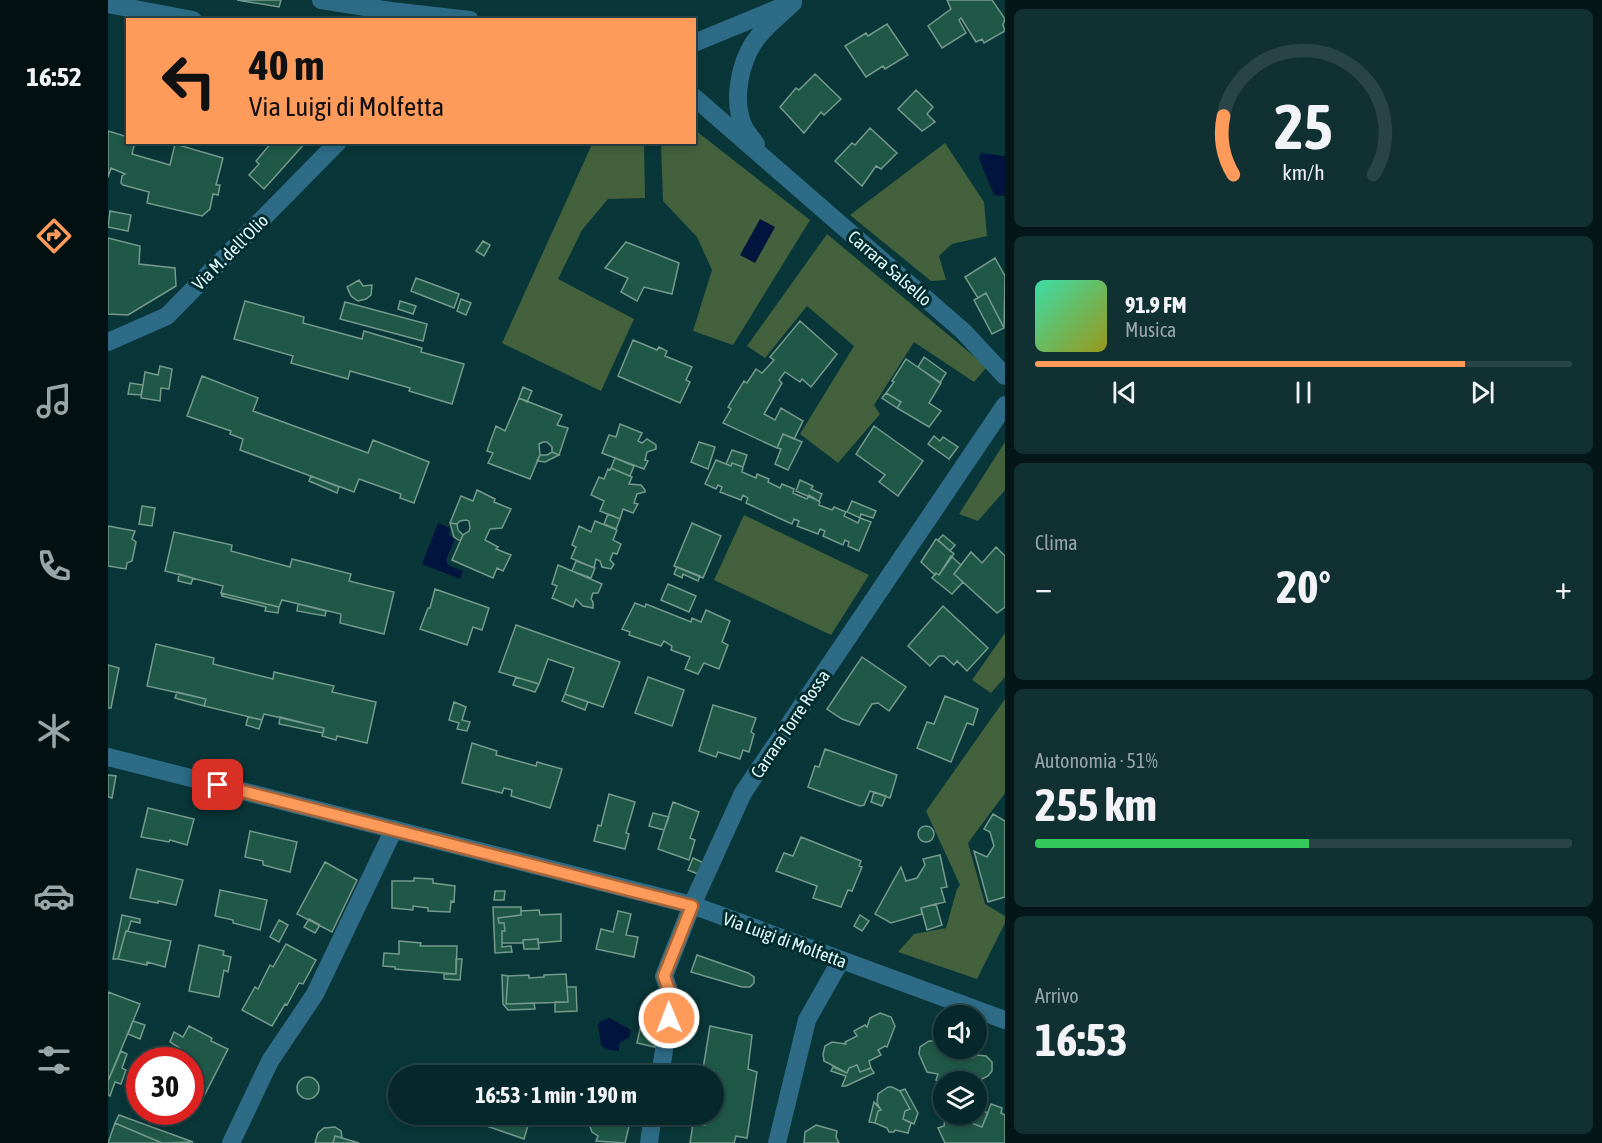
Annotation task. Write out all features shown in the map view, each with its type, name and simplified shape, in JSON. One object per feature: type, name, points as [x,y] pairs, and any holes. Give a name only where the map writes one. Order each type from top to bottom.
[{"type":"street","points":[[321,0],[452,18]]},
{"type":"street","points":[[696,42],[796,1]]},
{"type":"street","points":[[771,165],[744,128],[738,100],[740,76],[749,51],[762,33],[796,1]]},
{"type":"street","points":[[108,4],[182,18]]},
{"type":"street","points":[[696,99],[771,165]]},
{"type":"street","name":"Via M. dell'Olio","points":[[108,342],[167,316],[336,144]]},
{"type":"street","name":"Carrara Salsello","points":[[771,165],[963,331],[1005,376]]},
{"type":"street","name":"Carrara Torre Rossa","points":[[662,1065],[672,999],[664,976],[692,906],[743,793],[1005,405]]},
{"type":"street","name":"Via Luigi di Molfetta","points":[[108,757],[692,906],[1005,1020]]},
{"type":"street","points":[[231,1143],[270,1061],[315,994],[394,829]]},
{"type":"street","points":[[777,1143],[807,1020],[841,960]]},
{"type":"street","points":[[649,1143],[651,1125]]},
{"type":"green space","points":[[696,131],[810,220],[733,345],[693,331],[712,270],[697,237],[663,201],[661,144],[696,144]]},
{"type":"green space","points":[[945,143],[984,202],[987,236],[952,244],[939,256],[946,280],[931,281],[850,215]]},
{"type":"green space","points":[[592,144],[644,144],[645,198],[608,199],[582,230],[558,279],[634,319],[601,391],[502,343]]},
{"type":"green space","points":[[827,234],[987,367],[974,382],[914,342],[874,405],[880,414],[838,463],[800,434],[854,346],[807,306],[765,358],[747,346]]},
{"type":"green space","points":[[1005,442],[1005,490],[978,521],[959,514]]},
{"type":"green space","points":[[744,515],[869,575],[831,635],[714,580]]},
{"type":"green space","points":[[1005,633],[1005,677],[991,693],[972,680]]},
{"type":"green space","points":[[1005,699],[1005,793],[968,843],[985,904],[1005,916],[1005,923],[977,979],[898,952],[914,934],[946,928],[960,885],[926,811]]},
{"type":"water","points":[[981,153],[1005,156],[1005,196],[994,195],[979,158]]},
{"type":"water","points":[[760,219],[775,227],[755,263],[740,255]]},
{"type":"water","points":[[438,523],[450,528],[449,535],[455,539],[446,560],[448,565],[463,571],[460,579],[422,564]]},
{"type":"water","points":[[609,1018],[631,1030],[630,1037],[619,1043],[619,1051],[605,1049],[601,1045],[598,1024]]},
{"type":"building","points":[[237,0],[281,0],[279,7]]},
{"type":"building","points":[[947,0],[992,0],[1005,19],[1003,25],[1005,31],[984,43],[982,39],[976,42],[961,18],[959,20],[966,33],[942,48],[928,26],[951,9]]},
{"type":"building","points":[[887,24],[908,55],[885,69],[883,66],[866,77],[845,46],[866,33],[868,36]]},
{"type":"building","points":[[815,74],[841,99],[824,115],[821,112],[804,133],[780,107],[796,88],[799,90]]},
{"type":"building","points":[[916,90],[933,107],[927,114],[935,122],[922,131],[898,109]]},
{"type":"building","points":[[870,128],[897,153],[881,169],[876,166],[862,186],[835,161],[852,143],[855,145]]},
{"type":"building","points":[[108,131],[126,136],[126,144],[134,144],[132,154],[170,165],[175,144],[223,158],[216,185],[220,185],[218,195],[213,194],[210,209],[202,216],[147,203],[149,192],[123,185],[122,176],[125,174],[111,168],[108,177]]},
{"type":"building","points":[[270,144],[304,144],[264,189],[249,175],[259,164],[256,161]]},
{"type":"building","points":[[110,211],[131,215],[128,231],[108,227]]},
{"type":"building","points":[[108,238],[140,246],[139,264],[175,268],[176,286],[128,315],[108,314]]},
{"type":"building","points":[[483,241],[490,245],[484,256],[476,251]]},
{"type":"building","points":[[626,242],[679,263],[672,294],[644,287],[637,301],[621,292],[628,278],[605,268]]},
{"type":"building","points":[[995,258],[1005,276],[1004,328],[986,293],[978,298],[965,277]]},
{"type":"building","points":[[416,278],[459,294],[454,308],[411,291]]},
{"type":"building","points":[[359,280],[363,286],[372,285],[371,295],[358,301],[351,296],[347,287]]},
{"type":"building","points":[[986,293],[1004,328],[992,334],[974,300]]},
{"type":"building","points":[[461,299],[471,303],[466,315],[457,311]]},
{"type":"building","points":[[245,301],[304,317],[303,323],[362,339],[364,331],[422,348],[421,352],[464,364],[452,404],[409,391],[410,388],[350,371],[348,379],[291,363],[293,356],[234,339]]},
{"type":"building","points":[[400,301],[416,306],[413,314],[398,309]]},
{"type":"building","points":[[345,302],[427,324],[423,341],[340,319]]},
{"type":"building","points":[[800,321],[837,354],[811,387],[802,379],[800,382],[785,372],[779,380],[782,383],[764,414],[775,420],[781,408],[803,421],[794,439],[783,434],[777,448],[723,423],[731,409],[728,407],[744,381],[747,383],[756,369],[762,373],[774,360],[770,357]]},
{"type":"building","points":[[633,340],[657,350],[659,347],[667,351],[665,356],[692,367],[686,380],[690,382],[680,403],[618,376]]},
{"type":"building","points":[[924,357],[946,373],[940,383],[918,367]]},
{"type":"building","points":[[906,359],[941,383],[929,403],[941,411],[929,427],[897,408],[901,402],[886,393]]},
{"type":"building","points":[[160,366],[172,369],[169,389],[161,388],[160,401],[141,398],[145,372],[158,375]]},
{"type":"building","points":[[202,376],[258,398],[253,411],[368,453],[373,440],[429,462],[414,503],[400,498],[401,494],[359,479],[354,492],[240,450],[243,439],[230,434],[231,431],[187,416]]},
{"type":"building","points":[[130,383],[143,385],[141,395],[128,394]]},
{"type":"building","points":[[523,387],[532,391],[527,402],[519,398]]},
{"type":"building","points":[[886,393],[901,402],[897,408],[882,398]]},
{"type":"building","points":[[519,398],[562,415],[557,425],[568,428],[559,455],[552,452],[552,447],[547,442],[539,444],[540,455],[530,479],[488,463],[493,453],[487,451],[496,426],[505,431]]},
{"type":"building","points":[[620,424],[642,433],[638,441],[642,443],[647,439],[656,445],[656,449],[647,452],[645,460],[648,461],[644,469],[602,453],[609,435],[616,437]]},
{"type":"building","points":[[874,426],[923,461],[898,496],[879,482],[885,475],[856,454]]},
{"type":"building","points":[[783,434],[802,442],[788,470],[775,464],[781,449],[777,448]]},
{"type":"building","points":[[934,436],[940,441],[943,437],[958,447],[949,459],[928,444]]},
{"type":"building","points":[[699,442],[715,447],[708,469],[691,462]]},
{"type":"building","points":[[732,450],[747,455],[743,467],[732,463],[731,466],[726,464]]},
{"type":"building","points":[[552,452],[559,455],[545,462],[537,461],[540,455]]},
{"type":"building","points":[[615,458],[634,466],[630,476],[611,468]]},
{"type":"building","points":[[716,460],[731,466],[732,463],[743,467],[742,472],[756,478],[757,474],[769,479],[768,482],[780,488],[782,484],[794,489],[793,493],[807,499],[809,495],[820,502],[819,505],[832,510],[834,507],[846,512],[844,516],[858,523],[860,518],[871,522],[859,551],[848,546],[849,542],[845,540],[843,545],[823,536],[825,531],[820,529],[818,534],[797,526],[799,521],[794,519],[792,524],[746,503],[748,498],[743,495],[741,500],[720,492],[722,487],[718,485],[716,489],[705,484]]},
{"type":"building","points":[[611,468],[632,477],[629,484],[641,485],[645,490],[637,494],[634,503],[638,504],[633,513],[623,509],[620,519],[600,511],[604,501],[591,495],[599,477],[604,479],[608,469]]},
{"type":"building","points":[[311,476],[339,487],[337,493],[309,481]]},
{"type":"building","points":[[800,480],[813,486],[811,489],[822,494],[819,501],[796,491]]},
{"type":"building","points":[[477,490],[495,499],[494,502],[511,509],[502,528],[490,529],[485,540],[498,547],[496,549],[511,555],[503,571],[497,568],[493,578],[452,560],[463,535],[470,528],[469,521],[466,520],[457,524],[450,523],[461,496],[473,501]]},
{"type":"building","points":[[852,501],[876,511],[873,518],[861,514],[860,518],[847,512]]},
{"type":"building","points":[[142,506],[155,508],[152,526],[139,524]]},
{"type":"building","points":[[608,514],[620,519],[616,529],[604,524]]},
{"type":"building","points":[[595,521],[617,530],[613,540],[621,544],[617,554],[613,553],[610,560],[614,564],[611,569],[602,567],[600,561],[596,559],[594,568],[571,558],[576,547],[572,545],[579,526],[591,532]]},
{"type":"building","points":[[450,523],[457,524],[458,530],[463,535],[460,541],[454,537]]},
{"type":"building","points":[[692,523],[721,536],[703,578],[674,566]]},
{"type":"building","points":[[108,526],[135,531],[132,539],[136,542],[132,561],[127,563],[126,569],[108,566]]},
{"type":"building","points":[[174,532],[232,545],[231,551],[290,567],[292,559],[351,574],[349,581],[394,592],[384,634],[340,623],[341,614],[282,600],[279,607],[221,593],[223,586],[165,571]]},
{"type":"building","points":[[943,535],[955,545],[950,551],[938,540]]},
{"type":"building","points":[[936,539],[954,554],[939,575],[936,573],[935,575],[921,562]]},
{"type":"building","points":[[996,547],[1005,556],[1005,607],[997,613],[954,574],[971,552],[982,563]]},
{"type":"building","points":[[951,556],[961,565],[954,574],[963,582],[952,594],[932,578],[936,573],[939,575]]},
{"type":"building","points":[[576,561],[595,568],[591,578],[572,571]]},
{"type":"building","points":[[558,565],[602,584],[598,593],[593,593],[591,599],[593,608],[583,606],[576,599],[573,607],[552,598],[557,586],[552,584]]},
{"type":"building","points":[[677,567],[700,576],[698,581],[683,574],[682,578],[674,574]]},
{"type":"building","points":[[179,574],[193,578],[191,584],[178,581]]},
{"type":"building","points":[[668,584],[696,596],[689,612],[661,600]]},
{"type":"building","points":[[435,589],[489,608],[482,630],[473,627],[467,645],[420,629],[428,608],[430,608]]},
{"type":"building","points":[[221,593],[279,607],[278,613],[265,611],[266,607],[222,596]]},
{"type":"building","points":[[635,603],[645,607],[646,604],[691,622],[692,618],[701,622],[706,610],[730,621],[722,642],[728,645],[719,669],[704,663],[698,674],[685,669],[690,657],[671,650],[672,646],[664,641],[661,646],[629,635],[630,632],[622,629]]},
{"type":"building","points":[[298,604],[326,611],[325,616],[297,611]]},
{"type":"building","points":[[943,606],[988,648],[967,671],[957,661],[954,665],[944,656],[939,656],[930,666],[908,646]]},
{"type":"building","points":[[516,625],[620,662],[603,707],[565,694],[574,668],[548,659],[539,684],[499,672]]},
{"type":"building","points":[[156,644],[214,658],[213,664],[273,679],[274,672],[334,686],[332,692],[376,702],[367,743],[337,736],[336,740],[322,736],[324,728],[264,714],[262,720],[204,706],[206,699],[147,686]]},
{"type":"building","points":[[862,657],[906,687],[889,711],[878,703],[872,704],[859,725],[842,719],[827,709]]},
{"type":"building","points":[[108,665],[119,668],[111,708],[108,708]]},
{"type":"building","points":[[516,677],[539,684],[535,692],[513,685]]},
{"type":"building","points":[[648,677],[684,690],[672,726],[635,713]]},
{"type":"building","points":[[177,692],[206,699],[204,706],[175,698]]},
{"type":"building","points":[[565,694],[588,702],[585,710],[562,701]]},
{"type":"building","points":[[945,696],[978,709],[973,725],[967,723],[951,762],[917,748],[927,722],[934,724]]},
{"type":"building","points":[[454,702],[466,707],[462,720],[470,722],[467,731],[457,729],[459,723],[449,720]]},
{"type":"building","points":[[713,705],[756,718],[751,732],[754,734],[749,752],[743,750],[740,759],[718,752],[716,757],[699,751]]},
{"type":"building","points":[[248,717],[262,720],[259,729],[246,725]]},
{"type":"building","points":[[280,717],[324,728],[323,733],[279,724]]},
{"type":"building","points":[[472,743],[497,751],[496,755],[536,766],[537,762],[562,769],[550,808],[511,796],[512,790],[504,788],[502,793],[462,783]]},
{"type":"building","points":[[825,749],[897,775],[890,798],[870,791],[864,805],[860,806],[808,787],[815,766],[819,767]]},
{"type":"building","points":[[108,775],[116,776],[112,798],[108,797]]},
{"type":"building","points":[[874,792],[886,796],[882,806],[871,802]]},
{"type":"building","points":[[609,794],[635,802],[626,833],[629,834],[625,849],[594,841],[598,825],[601,826]]},
{"type":"building","points":[[673,802],[699,812],[690,838],[695,840],[689,860],[658,849]]},
{"type":"building","points":[[148,808],[194,819],[187,845],[170,840],[169,842],[141,837]]},
{"type":"building","points":[[653,813],[669,817],[664,830],[649,826]]},
{"type":"building","points":[[993,814],[1005,821],[1005,897],[988,902],[974,851],[987,857],[994,846],[990,832],[984,829]]},
{"type":"building","points":[[923,826],[929,826],[934,834],[932,840],[923,842],[918,837],[918,831]]},
{"type":"building","points":[[250,831],[297,842],[290,872],[263,865],[263,861],[245,857]]},
{"type":"building","points":[[801,837],[861,861],[859,866],[862,867],[852,891],[848,890],[841,907],[813,898],[817,886],[776,871],[784,853],[793,856]]},
{"type":"building","points":[[940,855],[947,887],[941,888],[945,902],[921,908],[922,914],[891,923],[875,914],[901,867],[906,881],[917,878],[925,865],[923,859]]},
{"type":"building","points":[[693,858],[704,863],[698,874],[688,870]]},
{"type":"building","points":[[325,862],[357,880],[332,932],[297,914]]},
{"type":"building","points":[[137,869],[183,880],[176,905],[130,898]]},
{"type":"building","points":[[414,878],[433,879],[433,883],[455,886],[454,902],[451,901],[450,912],[428,911],[428,908],[413,906],[413,910],[392,908],[392,881],[414,881]]},
{"type":"building","points":[[220,890],[267,900],[260,930],[215,916]]},
{"type":"building","points":[[495,891],[505,891],[504,900],[494,900]]},
{"type":"building","points":[[936,904],[942,925],[927,930],[921,908]]},
{"type":"building","points":[[493,907],[521,907],[521,915],[498,918],[499,923],[504,923],[502,947],[511,946],[512,952],[495,953]]},
{"type":"building","points":[[539,910],[540,915],[561,914],[561,941],[538,943],[538,939],[523,940],[523,943],[502,943],[504,923],[499,923],[498,918],[521,915],[521,911]]},
{"type":"building","points":[[618,911],[631,914],[626,935],[638,937],[634,957],[596,949],[601,929],[613,932]]},
{"type":"building","points":[[122,915],[140,919],[140,923],[131,921],[118,959],[113,959]]},
{"type":"building","points":[[860,915],[869,921],[862,931],[854,926]]},
{"type":"building","points":[[309,919],[320,925],[315,933],[304,927]]},
{"type":"building","points":[[279,920],[288,925],[279,942],[270,937]]},
{"type":"building","points":[[126,931],[171,941],[165,967],[147,962],[147,965],[118,959]]},
{"type":"building","points":[[538,939],[539,949],[524,949],[523,940]]},
{"type":"building","points":[[399,941],[421,943],[420,946],[457,946],[456,974],[383,966],[384,953],[399,954]]},
{"type":"building","points":[[286,944],[316,960],[303,984],[299,983],[272,1026],[242,1010],[255,987],[258,989],[270,965],[273,967]]},
{"type":"building","points":[[199,945],[224,951],[223,955],[231,957],[228,972],[224,970],[219,997],[189,991]]},
{"type":"building","points":[[697,955],[748,973],[754,977],[754,983],[750,987],[742,987],[691,972]]},
{"type":"building","points":[[456,959],[462,959],[460,980],[444,979],[444,974],[456,974]]},
{"type":"building","points":[[566,974],[568,1002],[506,1004],[508,976],[529,975],[529,978]]},
{"type":"building","points":[[502,975],[508,976],[506,1004],[534,1003],[535,1009],[508,1010],[503,1004]]},
{"type":"building","points":[[567,987],[576,987],[577,1011],[555,1012],[555,1002],[568,1002]]},
{"type":"building","points":[[108,992],[140,1004],[108,1081]]},
{"type":"building","points":[[644,1011],[662,1015],[655,1047],[637,1043]]},
{"type":"building","points":[[880,1013],[891,1017],[895,1026],[887,1047],[878,1050],[881,1055],[869,1061],[871,1068],[860,1072],[857,1065],[849,1068],[847,1073],[824,1061],[825,1046],[832,1042],[846,1044],[845,1042],[857,1036],[854,1031],[865,1025],[867,1027],[870,1018]]},
{"type":"building","points":[[133,1021],[145,1025],[140,1039],[128,1034]]},
{"type":"building","points":[[189,1026],[228,1049],[204,1096],[204,1047],[178,1047],[170,1042],[174,1032],[183,1037]]},
{"type":"building","points":[[710,1026],[752,1035],[748,1069],[757,1072],[747,1138],[736,1136],[734,1143],[690,1143],[693,1125],[724,1125],[724,1065],[704,1065]]},
{"type":"building","points":[[933,1041],[933,1059],[987,1059],[987,1057],[992,1062],[992,1071],[987,1076],[987,1071],[927,1072],[919,1054],[920,1047]]},
{"type":"building","points":[[121,1051],[126,1054],[122,1068],[126,1070],[121,1084],[115,1082],[110,1096],[108,1095],[108,1081]]},
{"type":"building","points":[[857,1065],[860,1072],[871,1068],[874,1073],[842,1086],[846,1076],[831,1071],[833,1067],[847,1073],[849,1068]]},
{"type":"building","points":[[304,1077],[312,1077],[319,1084],[319,1092],[312,1099],[304,1099],[297,1092],[297,1084]]},
{"type":"building","points":[[888,1087],[900,1091],[910,1109],[905,1111],[903,1119],[911,1123],[908,1133],[895,1130],[889,1132],[887,1128],[875,1123],[878,1111],[881,1110],[877,1103],[878,1094]]},
{"type":"building","points":[[905,1089],[918,1113],[914,1124],[903,1119],[905,1111],[910,1109],[900,1091]]},
{"type":"building","points":[[874,1102],[881,1110],[878,1111],[875,1123],[869,1122]]},
{"type":"building","points":[[991,1104],[1002,1108],[1001,1113],[1005,1115],[1005,1143],[945,1143],[938,1128],[944,1125],[982,1127],[987,1125],[987,1114]]},
{"type":"building","points":[[119,1115],[126,1118],[126,1125],[146,1125],[193,1142],[162,1143],[115,1123]]},
{"type":"building","points":[[115,1123],[162,1143],[108,1143]]},
{"type":"building","points":[[484,1125],[528,1125],[524,1139]]},
{"type":"building","points":[[589,1125],[629,1125],[625,1143],[596,1141],[598,1136],[592,1132]]},
{"type":"building","points":[[816,1125],[837,1131],[836,1137],[839,1143],[804,1143],[805,1132]]},
{"type":"building","points":[[335,1127],[341,1131],[342,1138],[335,1136],[333,1143],[315,1143],[318,1133],[324,1128]]},
{"type":"building","points":[[335,1136],[342,1138],[359,1143],[333,1143]]},
{"type":"route","points":[[218,785],[524,861],[692,906],[664,976],[672,999],[669,1018]]}]
